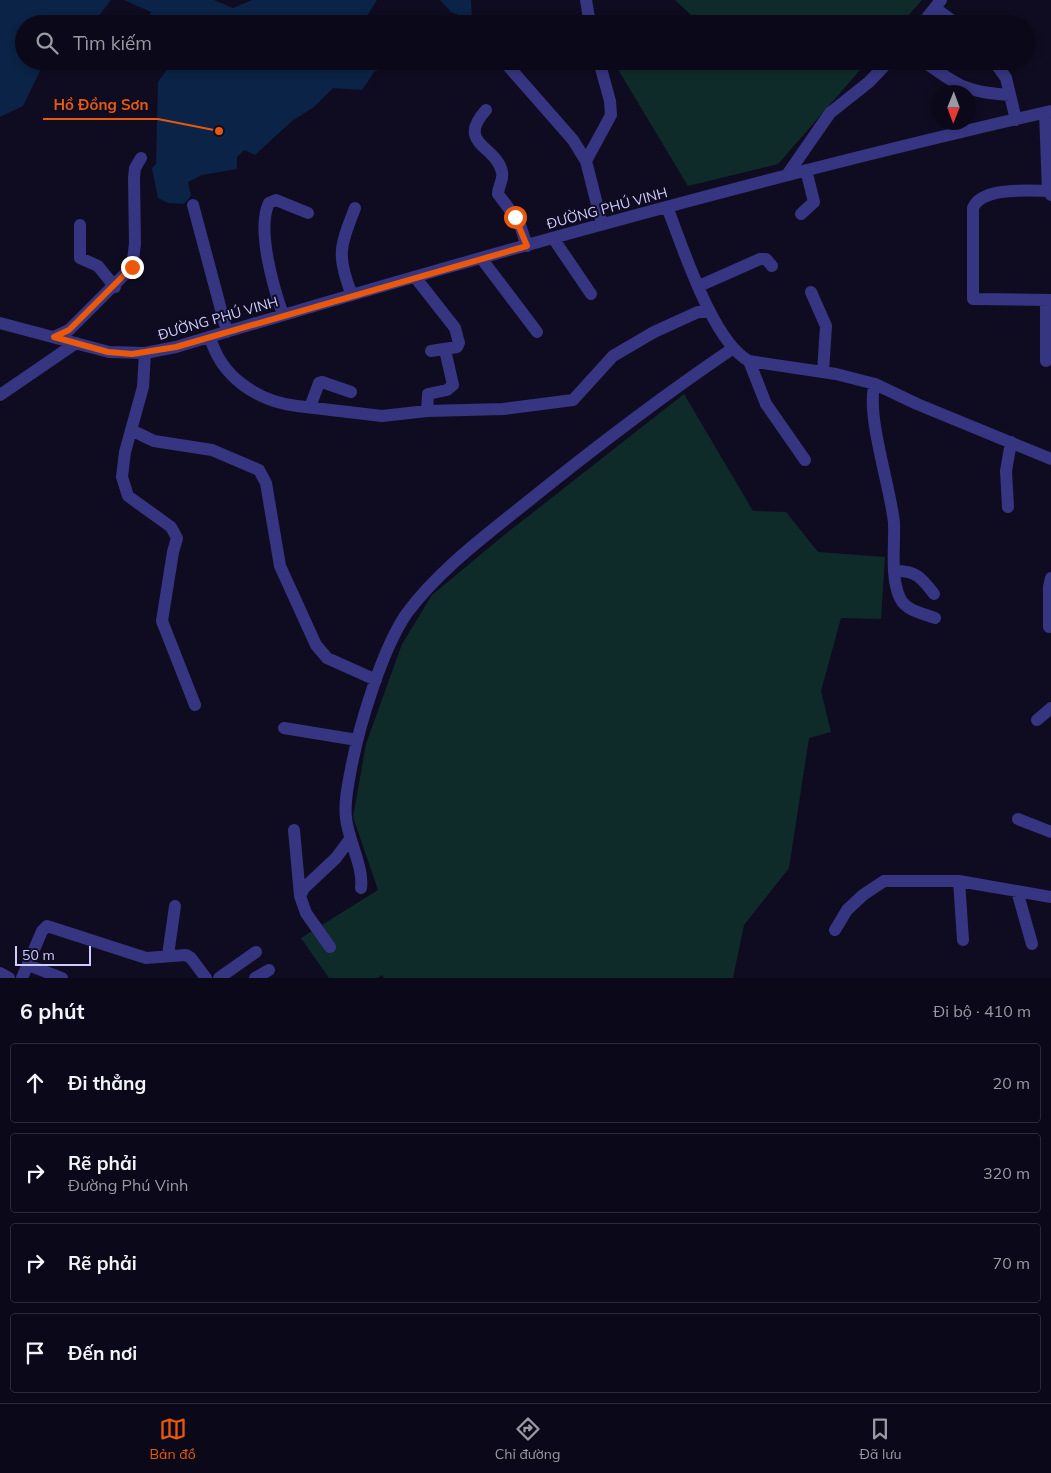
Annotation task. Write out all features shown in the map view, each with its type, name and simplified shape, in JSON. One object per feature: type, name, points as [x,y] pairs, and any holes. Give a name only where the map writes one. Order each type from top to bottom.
[{"type":"street","points":[[586,0],[588,15]]},
{"type":"street","points":[[929,15],[938,4],[948,15]]},
{"type":"street","points":[[512,70],[573,140],[586,161],[602,224]]},
{"type":"street","points":[[586,161],[611,115],[610,101],[601,70]]},
{"type":"street","points":[[787,175],[830,113],[870,82],[881,70]]},
{"type":"street","points":[[936,70],[959,86],[985,93],[1010,95]]},
{"type":"street","points":[[1000,70],[1006,78],[1016,120]]},
{"type":"street","points":[[486,110],[477,121],[476,136],[480,146],[499,163],[503,172],[498,194],[519,222],[527,246]]},
{"type":"street","points":[[1046,361],[1048,300],[973,299],[973,208],[977,200],[987,195],[1050,192],[1048,112]]},
{"type":"street","name":"ĐƯỜNG PHÚ VINH","points":[[0,323],[108,352],[145,353],[210,337],[602,224],[806,170],[1048,112]]},
{"type":"street","points":[[54,337],[69,330],[115,287],[132,267],[135,244],[134,178],[135,168],[141,158]]},
{"type":"street","points":[[801,214],[814,202],[806,170]]},
{"type":"street","points":[[283,315],[268,262],[266,211],[270,203],[276,200],[308,213]]},
{"type":"street","points":[[193,205],[227,332]]},
{"type":"street","points":[[667,207],[720,334],[739,356],[749,361],[823,372],[875,384],[917,404],[1051,459]]},
{"type":"street","points":[[352,295],[343,273],[340,254],[343,237],[354,208]]},
{"type":"street","points":[[80,225],[80,258],[98,266],[115,287]]},
{"type":"street","points":[[553,238],[591,294]]},
{"type":"street","points":[[481,258],[537,332]]},
{"type":"street","points":[[699,286],[760,259],[766,259],[772,266]]},
{"type":"street","points":[[415,277],[455,328],[458,346],[430,352]]},
{"type":"street","points":[[810,292],[826,326],[823,372]]},
{"type":"street","points":[[210,337],[215,354],[226,370],[246,387],[281,404],[382,416],[427,411],[503,409],[573,400],[607,361],[622,350],[698,312],[710,312]]},
{"type":"street","points":[[0,395],[76,343]]},
{"type":"street","points":[[361,888],[361,878],[346,818],[346,800],[357,740],[376,680],[406,615],[428,587],[501,523],[652,404],[732,348]]},
{"type":"street","points":[[427,411],[428,394],[447,390],[452,385],[445,350]]},
{"type":"street","points":[[145,353],[142,387],[125,452],[122,477],[128,496],[171,527],[177,538],[162,621],[195,705]]},
{"type":"street","points":[[749,361],[766,404],[805,460]]},
{"type":"street","points":[[310,407],[319,383],[322,382],[351,392]]},
{"type":"street","points":[[875,384],[871,394],[892,509],[898,593],[905,606],[935,618]]},
{"type":"street","points":[[131,430],[154,441],[212,450],[259,470],[266,483],[280,566],[316,645],[327,658],[376,680]]},
{"type":"street","points":[[1008,507],[1006,471],[1011,442]]},
{"type":"street","points":[[895,571],[913,572],[925,581],[934,594]]},
{"type":"street","points":[[1049,627],[1049,588],[1051,578]]},
{"type":"street","points":[[1037,720],[1051,708]]},
{"type":"street","points":[[284,728],[357,740]]},
{"type":"street","points":[[1018,819],[1051,832]]},
{"type":"street","points":[[294,830],[300,896],[306,913],[330,946]]},
{"type":"street","points":[[300,896],[304,888],[336,858],[350,839]]},
{"type":"street","points":[[835,930],[847,910],[878,883],[891,880],[959,882],[1051,897]]},
{"type":"street","points":[[959,882],[963,940]]},
{"type":"street","points":[[1017,891],[1032,944]]},
{"type":"street","points":[[168,955],[175,906]]},
{"type":"street","points":[[22,978],[42,931],[47,926],[146,958],[181,954],[190,958],[206,978]]},
{"type":"street","points":[[219,978],[256,952]]},
{"type":"street","points":[[28,966],[62,978]]},
{"type":"street","points":[[256,978],[268,970]]},
{"type":"street","points":[[0,973],[10,978]]},
{"type":"green space","points":[[675,0],[922,0],[909,15],[691,15]]},
{"type":"green space","points":[[618,70],[860,70],[778,164],[688,186]]},
{"type":"green space","points":[[684,394],[753,511],[786,512],[818,552],[885,557],[881,619],[841,618],[821,691],[831,732],[809,738],[789,868],[744,925],[733,978],[384,978],[382,975],[377,978],[329,978],[301,938],[378,890],[353,817],[366,744],[402,644],[432,595],[503,536]]},
{"type":"water","points":[[0,0],[111,0],[99,15],[15,15],[15,70],[41,70],[23,106],[0,117]]},
{"type":"water","points":[[124,0],[214,0],[233,8],[252,0],[377,0],[368,15],[150,15],[151,12]]},
{"type":"water","points":[[440,0],[471,0],[472,15],[459,15],[451,12]]},
{"type":"water","points":[[167,70],[380,70],[375,71],[362,90],[333,88],[314,107],[292,121],[255,155],[244,150],[237,157],[237,169],[202,175],[188,182],[191,196],[184,204],[168,203],[158,198],[152,168],[156,164],[158,82]]},
{"type":"place","name":"Hồ Đồng Sơn","points":[[219,131]]},
{"type":"route","points":[[132,267],[115,287],[69,330],[54,337],[108,352],[132,354],[176,347],[527,246],[519,222],[515,217]]}]
